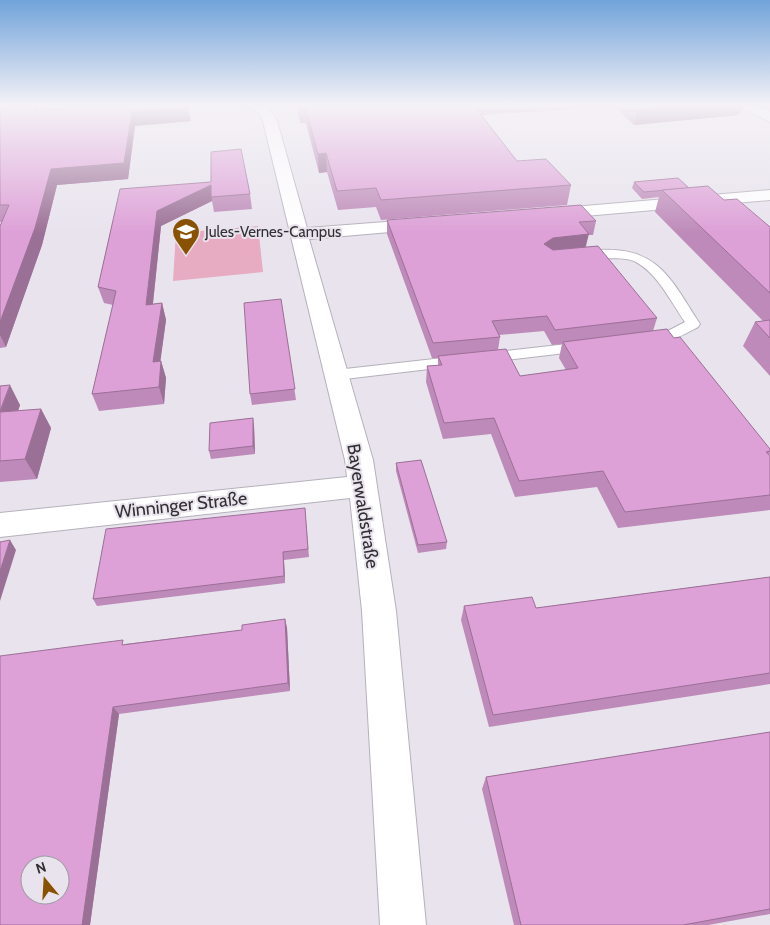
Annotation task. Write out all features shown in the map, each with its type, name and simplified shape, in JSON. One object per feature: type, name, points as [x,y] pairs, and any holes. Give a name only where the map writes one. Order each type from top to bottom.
[{"type":"street","name":"Bayerwaldstraße","points":[[277,148],[359,460],[379,611],[403,925]]},
{"type":"street","points":[[532,215],[770,195]]},
{"type":"street","points":[[300,234],[443,222]]},
{"type":"street","name":"Winninger Straße","points":[[0,525],[362,486]]},
{"type":"lane","points":[[568,256],[615,253],[636,257],[651,268],[668,287],[693,324],[668,337],[629,342]]},
{"type":"lane","points":[[336,375],[601,346]]},
{"type":"shaded area","points":[[258,226],[263,272],[173,281],[176,233]]},
{"type":"building","points":[[0,148],[126,148],[124,163],[51,169],[35,228],[0,322],[0,226],[9,205],[0,205]]},
{"type":"building","points":[[316,148],[507,148],[517,161],[546,159],[571,185],[381,200],[376,188],[337,191],[326,153],[318,154]]},
{"type":"building","points":[[241,149],[250,194],[211,197],[211,185],[157,211],[146,305],[162,303],[153,362],[161,361],[159,387],[92,394],[116,291],[98,287],[120,189],[211,182],[211,152]]},
{"type":"building","points":[[678,178],[689,188],[644,192],[634,182]]},
{"type":"building","points":[[708,186],[724,200],[737,199],[770,227],[770,293],[662,190]]},
{"type":"building","points":[[581,205],[596,221],[579,222],[589,234],[553,238],[544,244],[553,250],[598,246],[657,318],[555,330],[547,316],[492,321],[500,337],[433,343],[387,220]]},
{"type":"building","points":[[281,299],[295,389],[250,394],[244,303]]},
{"type":"building","points":[[770,320],[770,338],[755,322]]},
{"type":"building","points":[[667,329],[674,338],[680,337],[770,449],[770,451],[766,452],[770,456],[770,495],[625,512],[603,471],[519,481],[494,418],[444,423],[427,366],[442,365],[438,356],[506,349],[520,376],[578,368],[563,342]]},
{"type":"building","points":[[10,385],[0,411],[0,386]]},
{"type":"building","points":[[41,409],[25,459],[0,461],[0,412]]},
{"type":"building","points":[[253,418],[253,446],[209,451],[210,423]]},
{"type":"building","points":[[421,460],[447,542],[418,545],[396,463]]},
{"type":"building","points":[[305,508],[308,549],[283,552],[284,576],[93,599],[106,529]]},
{"type":"building","points":[[10,540],[0,571],[0,542]]},
{"type":"building","points":[[770,577],[770,673],[493,715],[464,606],[532,597],[536,608]]},
{"type":"building","points":[[285,619],[288,683],[113,707],[82,925],[0,925],[0,656],[123,640],[122,645],[242,630],[242,625]]},
{"type":"building","points":[[770,732],[770,909],[683,925],[521,925],[486,777]]},
{"type":"place","name":"Jules-Vernes-Campus","points":[[186,256]]}]
